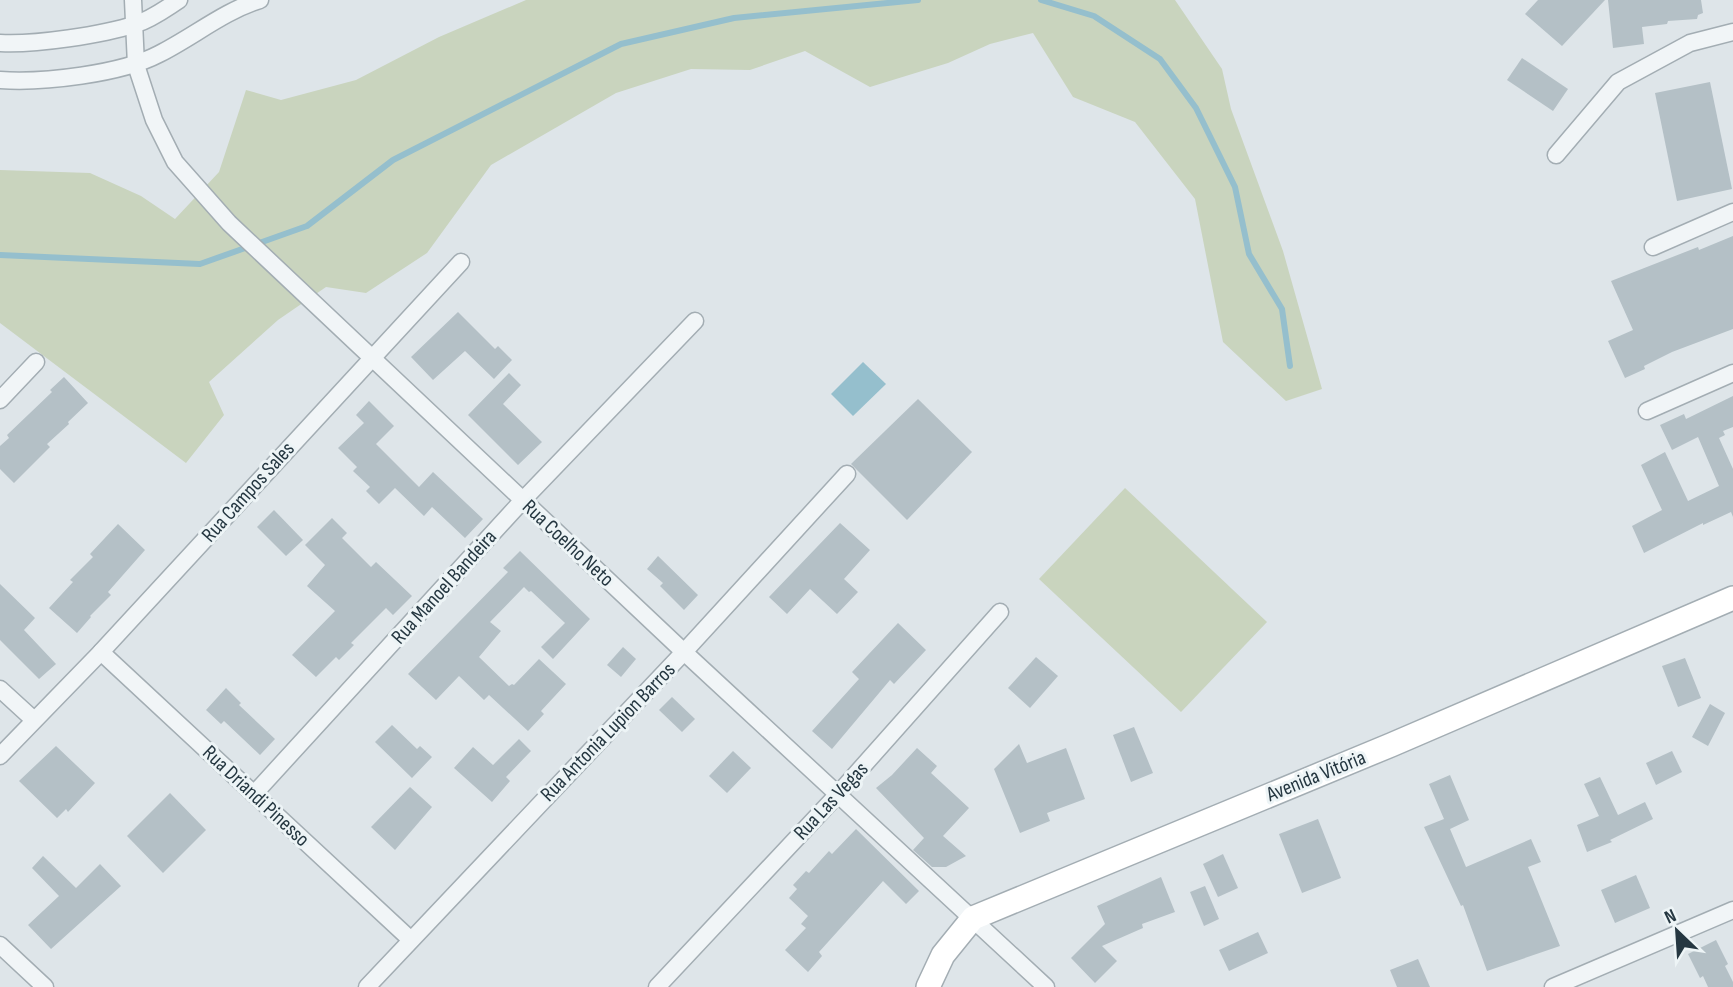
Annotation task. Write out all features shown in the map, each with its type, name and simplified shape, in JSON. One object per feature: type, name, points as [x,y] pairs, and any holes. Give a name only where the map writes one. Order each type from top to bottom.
[{"type":"street","name":"Rua Coelho Neto","points":[[133,0],[136,65],[154,120],[175,162],[229,223],[684,652],[1046,987]]},
{"type":"street","points":[[0,43],[76,36],[135,24],[153,17],[179,0]]},
{"type":"street","points":[[0,80],[64,77],[136,65],[260,0]]},
{"type":"street","points":[[1556,155],[1618,82],[1690,43],[1733,32]]},
{"type":"street","points":[[1653,247],[1733,212]]},
{"type":"street","name":"Rua Campos Sales","points":[[0,756],[101,652],[461,262]]},
{"type":"street","name":"Rua Manoel Bandeira","points":[[254,794],[523,500],[695,321]]},
{"type":"street","points":[[0,400],[36,362]]},
{"type":"street","points":[[1647,411],[1733,373]]},
{"type":"street","name":"Rua Antonia Lupion Barros","points":[[367,987],[684,652],[847,474]]},
{"type":"street","name":"Avenida Vitória","points":[[928,987],[943,955],[973,918],[1391,745],[1733,598]]},
{"type":"street","name":"Rua Las Vegas","points":[[657,987],[839,793],[1000,612]]},
{"type":"street","name":"Rua Driandi Pinesso","points":[[101,652],[411,940]]},
{"type":"street","points":[[0,689],[34,720]]},
{"type":"street","points":[[1553,987],[1733,910]]},
{"type":"street","points":[[0,945],[45,987]]},
{"type":"green space","points":[[526,0],[1175,0],[1222,69],[1231,109],[1283,251],[1322,389],[1286,401],[1223,342],[1195,199],[1135,122],[1073,97],[1033,33],[990,44],[948,63],[870,87],[805,51],[750,70],[691,69],[616,93],[491,165],[427,253],[366,293],[326,287],[278,320],[209,382],[224,415],[186,463],[0,323],[0,170],[90,173],[141,196],[175,219],[219,172],[246,90],[281,100],[356,80],[439,37]]},
{"type":"green space","points":[[1125,488],[1267,622],[1181,712],[1039,579]]},
{"type":"water","points":[[863,362],[886,384],[853,416],[831,394]]},
{"type":"building","points":[[1538,0],[1605,0],[1562,46],[1525,14]]},
{"type":"building","points":[[1608,0],[1701,0],[1703,13],[1698,15],[1697,19],[1668,21],[1667,24],[1642,27],[1644,44],[1613,48]]},
{"type":"building","points":[[1522,58],[1568,89],[1553,111],[1507,80]]},
{"type":"building","points":[[1710,82],[1732,189],[1677,201],[1655,93]]},
{"type":"building","points":[[1733,236],[1733,329],[1672,352],[1625,378],[1608,341],[1633,330],[1611,281]]},
{"type":"building","points":[[458,312],[495,349],[498,346],[512,360],[494,379],[465,351],[433,380],[411,357]]},
{"type":"building","points":[[509,373],[521,385],[503,404],[542,442],[518,465],[468,415]]},
{"type":"building","points":[[64,377],[88,403],[47,444],[50,447],[14,483],[0,469],[0,446],[9,438],[7,435]]},
{"type":"building","points":[[1733,396],[1733,427],[1723,431],[1725,435],[1719,438],[1733,469],[1733,517],[1731,512],[1703,523],[1644,553],[1632,526],[1662,510],[1641,465],[1665,452],[1688,501],[1719,486],[1698,437],[1672,450],[1660,425],[1684,414],[1686,419]]},
{"type":"building","points":[[918,399],[972,452],[907,520],[851,464]]},
{"type":"building","points":[[369,401],[394,426],[376,444],[419,487],[433,472],[483,519],[465,538],[432,507],[424,516],[395,488],[379,504],[366,491],[370,487],[353,471],[357,467],[338,448],[364,423],[356,415]]},
{"type":"building","points":[[274,510],[303,540],[286,556],[257,527]]},
{"type":"building","points":[[332,518],[347,533],[342,538],[371,567],[376,562],[412,596],[393,615],[386,608],[351,643],[354,645],[339,660],[336,657],[316,677],[292,655],[335,611],[307,586],[325,565],[305,545]]},
{"type":"building","points":[[840,523],[870,550],[844,579],[858,592],[837,614],[810,589],[787,614],[769,597]]},
{"type":"building","points":[[118,524],[145,550],[108,592],[111,595],[77,633],[49,608],[73,582],[70,580],[93,557],[90,554]]},
{"type":"building","points":[[520,551],[590,619],[553,659],[541,647],[565,623],[531,591],[524,587],[490,622],[501,631],[479,657],[509,686],[514,685],[539,659],[566,684],[541,711],[544,714],[528,731],[489,695],[484,700],[459,676],[436,700],[408,674],[508,572],[503,568]]},
{"type":"building","points":[[658,556],[698,595],[684,610],[660,586],[663,583],[647,569]]},
{"type":"building","points":[[0,584],[35,618],[24,630],[56,664],[39,679],[0,640]]},
{"type":"building","points":[[898,623],[926,650],[894,684],[890,680],[832,749],[812,731],[859,679],[852,672]]},
{"type":"building","points":[[623,647],[636,659],[621,677],[607,665]]},
{"type":"building","points":[[1036,657],[1058,676],[1030,708],[1008,688]]},
{"type":"building","points":[[1685,658],[1701,698],[1678,707],[1662,666]]},
{"type":"building","points":[[226,688],[241,703],[239,705],[275,739],[260,755],[224,721],[221,724],[206,710]]},
{"type":"building","points":[[672,697],[695,719],[682,732],[659,710]]},
{"type":"building","points":[[1710,704],[1725,713],[1708,746],[1692,737]]},
{"type":"building","points":[[392,725],[417,749],[420,746],[432,757],[412,778],[375,742]]},
{"type":"building","points":[[1134,727],[1153,773],[1131,782],[1113,735]]},
{"type":"building","points":[[519,739],[531,751],[506,777],[510,781],[492,802],[454,768],[473,747],[493,765]]},
{"type":"building","points":[[1019,744],[1027,763],[1066,748],[1085,799],[1047,813],[1050,821],[1020,833],[994,769]]},
{"type":"building","points":[[56,746],[95,783],[68,812],[66,809],[57,818],[19,781]]},
{"type":"building","points":[[917,748],[937,766],[931,773],[969,808],[943,836],[966,856],[946,867],[932,867],[913,850],[924,838],[876,788]]},
{"type":"building","points":[[733,751],[751,768],[727,793],[709,776]]},
{"type":"building","points":[[1672,751],[1682,772],[1656,785],[1646,763]]},
{"type":"building","points":[[1450,775],[1469,820],[1450,829],[1466,867],[1531,839],[1541,862],[1528,867],[1560,946],[1487,971],[1463,905],[1461,906],[1424,827],[1444,819],[1429,784]]},
{"type":"building","points":[[1600,777],[1618,815],[1645,802],[1653,819],[1610,840],[1612,842],[1587,852],[1577,825],[1599,816],[1584,784]]},
{"type":"building","points":[[410,787],[432,807],[395,850],[371,827]]},
{"type":"building","points":[[170,793],[206,830],[163,873],[127,836]]},
{"type":"building","points":[[1318,819],[1341,878],[1302,893],[1279,834]]},
{"type":"building","points":[[856,829],[919,891],[906,904],[883,881],[819,952],[822,956],[808,972],[785,950],[806,928],[801,924],[808,916],[789,898],[797,889],[793,885],[806,871],[809,873],[829,851],[832,854]]},
{"type":"building","points":[[1223,854],[1238,888],[1218,897],[1203,864]]},
{"type":"building","points":[[43,856],[76,888],[100,864],[121,886],[51,949],[28,925],[59,896],[32,868]]},
{"type":"building","points":[[1636,875],[1650,908],[1615,923],[1601,890]]},
{"type":"building","points":[[1161,877],[1175,912],[1142,924],[1143,928],[1102,946],[1117,961],[1095,983],[1071,958],[1105,924],[1097,906]]},
{"type":"building","points":[[1205,886],[1219,919],[1204,926],[1190,892]]},
{"type":"building","points":[[1258,932],[1268,953],[1229,971],[1219,950]]},
{"type":"building","points":[[1716,940],[1728,964],[1725,966],[1733,987],[1708,987],[1703,976],[1700,978],[1688,954]]},
{"type":"building","points":[[1418,959],[1430,987],[1397,987],[1390,970]]},
{"type":"waterway","points":[[0,255],[200,264],[307,226],[393,160],[621,44],[734,18],[918,0]]},
{"type":"waterway","points":[[1041,0],[1094,16],[1160,59],[1196,108],[1235,187],[1249,254],[1282,309],[1290,366]]}]
